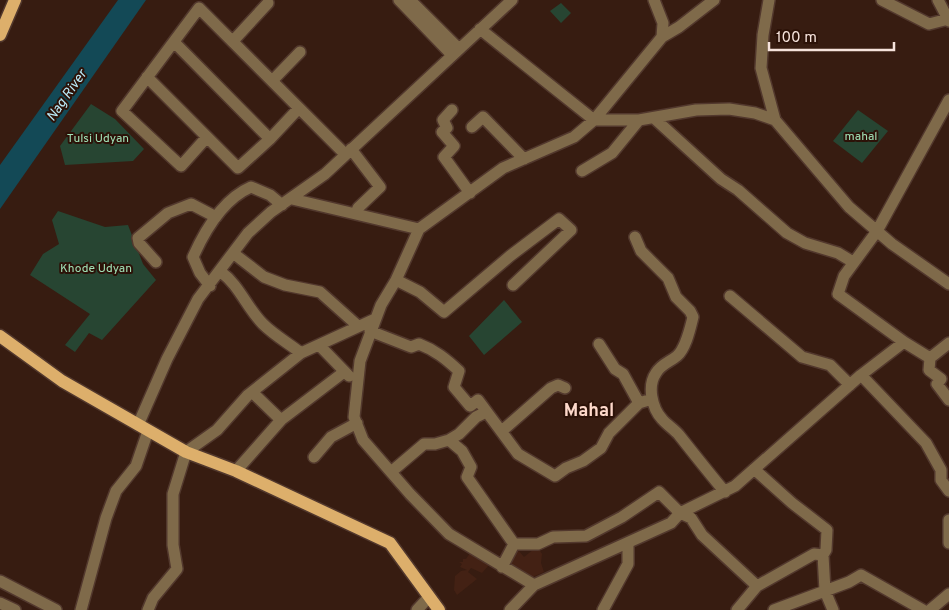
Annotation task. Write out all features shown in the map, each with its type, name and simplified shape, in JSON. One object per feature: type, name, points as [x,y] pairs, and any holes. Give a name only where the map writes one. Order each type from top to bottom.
[{"type":"main road","points":[[0,35],[15,0]]},
{"type":"main road","points":[[0,336],[62,381],[186,452],[236,471],[390,543],[428,598],[439,610]]},
{"type":"street","points":[[398,0],[455,51]]},
{"type":"street","points":[[410,0],[455,51]]},
{"type":"street","points":[[82,610],[106,518],[116,491],[136,466],[143,428],[172,350],[198,299],[221,272],[248,233],[325,174],[512,0]]},
{"type":"street","points":[[654,0],[663,24],[662,37]]},
{"type":"street","points":[[534,585],[449,534],[363,440],[354,417],[360,362],[375,318],[396,280],[419,229],[503,168],[574,137],[594,120],[662,37],[714,0]]},
{"type":"street","points":[[769,0],[763,35],[761,68],[775,120],[849,207],[877,231],[949,284]]},
{"type":"street","points":[[882,0],[929,24],[948,20],[938,0]]},
{"type":"street","points":[[233,41],[268,3]]},
{"type":"street","points":[[207,138],[181,166],[122,110],[199,8],[299,108],[348,152],[380,187],[358,208],[356,213]]},
{"type":"street","points":[[480,29],[594,120],[639,120],[696,110],[729,109],[755,113],[775,120]]},
{"type":"street","points":[[174,42],[270,139]]},
{"type":"street","points":[[272,81],[300,52]]},
{"type":"street","points":[[147,77],[238,168],[270,139],[299,108]]},
{"type":"street","points":[[930,358],[904,342],[838,294],[844,276],[877,231],[949,100]]},
{"type":"street","points":[[452,110],[443,120],[447,128],[442,132],[454,146],[444,157],[470,193]]},
{"type":"street","points":[[472,127],[483,117],[524,159]]},
{"type":"street","points":[[654,118],[721,179],[738,190],[787,233],[804,243],[838,253],[854,262]]},
{"type":"street","points":[[582,171],[612,153],[639,120]]},
{"type":"street","points":[[210,286],[200,273],[193,258],[200,241],[216,217],[238,192],[251,187],[287,202],[356,213],[419,229]]},
{"type":"street","points":[[156,262],[139,243],[138,238],[168,214],[191,204],[216,217]]},
{"type":"street","points":[[396,280],[420,292],[444,312],[510,256],[559,219],[571,230],[513,285]]},
{"type":"street","points":[[635,237],[641,251],[668,278],[676,297],[693,317],[690,329],[677,356],[665,363],[656,373],[652,381],[652,399],[661,418],[678,434],[725,492]]},
{"type":"street","points":[[233,253],[264,277],[285,285],[320,292],[358,326]]},
{"type":"street","points":[[221,272],[232,281],[242,299],[263,324],[300,353]]},
{"type":"street","points":[[730,296],[802,357],[830,365],[850,385]]},
{"type":"street","points":[[148,610],[153,598],[177,569],[173,545],[173,494],[186,452],[216,430],[252,392],[300,353],[375,318]]},
{"type":"street","points":[[370,331],[411,347],[419,344],[434,350],[459,371],[454,387],[470,406],[478,400],[486,412],[503,430],[518,454],[555,476],[566,468],[583,461],[601,448],[608,433],[638,403],[652,399]]},
{"type":"street","points":[[510,610],[534,585],[671,523],[680,513],[725,492],[861,375],[904,342]]},
{"type":"street","points":[[949,343],[930,358],[929,370],[940,379],[938,384],[949,400]]},
{"type":"street","points":[[599,344],[615,369],[623,374],[638,403]]},
{"type":"street","points":[[318,345],[344,372],[357,381]]},
{"type":"street","points":[[236,471],[281,420],[344,372]]},
{"type":"street","points":[[861,375],[926,443],[941,470],[941,480],[949,491]]},
{"type":"street","points":[[503,430],[551,388],[558,385],[565,388]]},
{"type":"street","points":[[252,392],[281,420]]},
{"type":"street","points":[[391,472],[424,444],[435,444],[449,440],[459,434],[476,417],[486,412]]},
{"type":"street","points":[[314,456],[331,437],[357,423]]},
{"type":"street","points":[[449,440],[462,451],[471,467],[467,477],[514,544]]},
{"type":"street","points":[[754,469],[792,503],[827,530],[826,550],[823,555],[825,591],[830,609]]},
{"type":"street","points":[[514,544],[538,544],[553,537],[586,536],[622,517],[659,492],[680,513],[691,518],[702,535],[758,586]]},
{"type":"street","points":[[949,520],[949,543]]},
{"type":"street","points":[[603,610],[628,564],[628,543]]},
{"type":"street","points":[[502,567],[514,544]]},
{"type":"street","points":[[737,610],[758,586],[814,554],[823,555]]},
{"type":"street","points":[[774,610],[861,575],[923,610]]},
{"type":"street","points":[[0,581],[56,610]]},
{"type":"street","points":[[930,610],[949,594]]},
{"type":"street","points":[[417,610],[428,598]]},
{"type":"street","points":[[0,603],[16,610]]},
{"type":"shaded area","points":[[534,549],[539,549],[542,554],[541,563],[544,572],[528,579],[509,564],[517,552],[519,551],[524,557]]},
{"type":"shaded area","points":[[470,553],[489,565],[482,573],[471,568],[468,572],[477,579],[457,595],[454,590],[455,576],[461,571],[467,570],[460,567],[462,564],[459,562],[463,562],[463,559],[466,559]]},
{"type":"green space","points":[[561,3],[571,13],[561,23],[550,11]]},
{"type":"green space","name":"Tulsi Udyan","points":[[91,104],[115,119],[144,149],[133,161],[65,165],[60,146]]},
{"type":"green space","name":"mahal","points":[[858,110],[888,131],[862,163],[833,141]]},
{"type":"green space","name":"Khode Udyan","points":[[58,211],[105,227],[128,225],[143,264],[156,280],[102,340],[89,333],[75,352],[65,345],[90,314],[30,275],[43,254],[59,244],[52,220]]},
{"type":"green space","points":[[504,300],[522,322],[484,355],[469,336]]},
{"type":"water","name":"Nag River","points":[[118,0],[146,0],[0,209],[0,165]]},
{"type":"district","name":"Mahal","points":[[589,410]]}]
